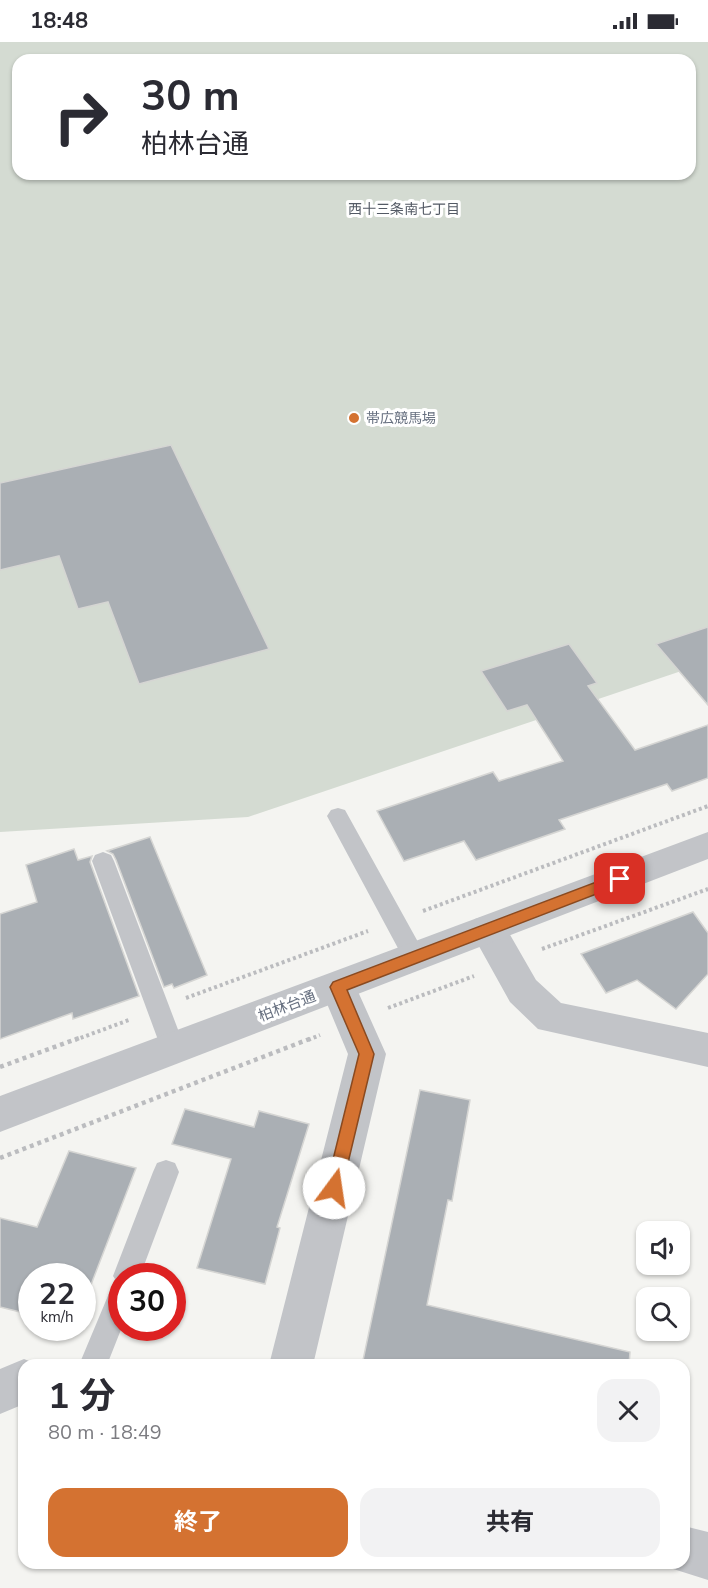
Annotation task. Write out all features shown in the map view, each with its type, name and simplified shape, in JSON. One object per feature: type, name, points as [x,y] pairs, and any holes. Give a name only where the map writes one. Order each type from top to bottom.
[{"type":"street","name":"柏林台通","points":[[0,1114],[708,845]]},
{"type":"street","points":[[488,930],[523,991],[551,1017],[708,1050]]},
{"type":"street","points":[[292,1359],[367,1054],[338,987]]},
{"type":"street","points":[[0,1392],[18,1384]]},
{"type":"street","points":[[690,1552],[708,1556]]},
{"type":"lane","points":[[338,816],[415,958]]},
{"type":"lane","points":[[103,861],[173,1048]]},
{"type":"lane","points":[[132,1263],[166,1172]]},
{"type":"lane","points":[[95,1359],[108,1326]]},
{"type":"path","points":[[0,1067],[708,806]]},
{"type":"shaded area","name":"帯広競馬場","points":[[0,42],[708,42],[708,662],[248,817],[0,832]]},
{"type":"building","points":[[171,445],[269,649],[139,684],[108,602],[78,609],[59,556],[0,570],[0,483]]},
{"type":"building","points":[[708,627],[708,705],[656,644]]},
{"type":"building","points":[[569,644],[597,683],[588,686],[635,750],[708,725],[708,778],[672,791],[667,784],[559,820],[565,829],[476,860],[464,841],[404,861],[377,811],[493,772],[499,781],[563,761],[527,705],[507,711],[481,671]]},
{"type":"building","points":[[150,837],[207,975],[174,988],[172,984],[164,987],[116,860],[113,854],[107,851]]},
{"type":"building","points":[[74,849],[78,860],[92,856],[90,862],[139,996],[73,1019],[72,1013],[0,1039],[0,914],[37,902],[26,865]]},
{"type":"building","points":[[693,912],[708,933],[708,974],[676,1009],[637,980],[606,993],[581,954]]},
{"type":"building","points":[[420,1090],[470,1100],[452,1201],[448,1200],[427,1305],[630,1352],[629,1359],[363,1359]]},
{"type":"building","points":[[185,1109],[254,1127],[259,1111],[309,1124],[277,1227],[280,1228],[265,1284],[197,1268],[231,1159],[172,1144]]},
{"type":"building","points":[[69,1151],[136,1168],[96,1272],[96,1263],[18,1263],[18,1312],[0,1307],[0,1218],[37,1227]]},
{"type":"place","name":"帯広競馬場","points":[[354,418]]},
{"type":"district","name":"西十三条南七丁目","points":[[404,209]]},
{"type":"route","points":[[334,1188],[367,1054],[338,987],[620,879]]}]
